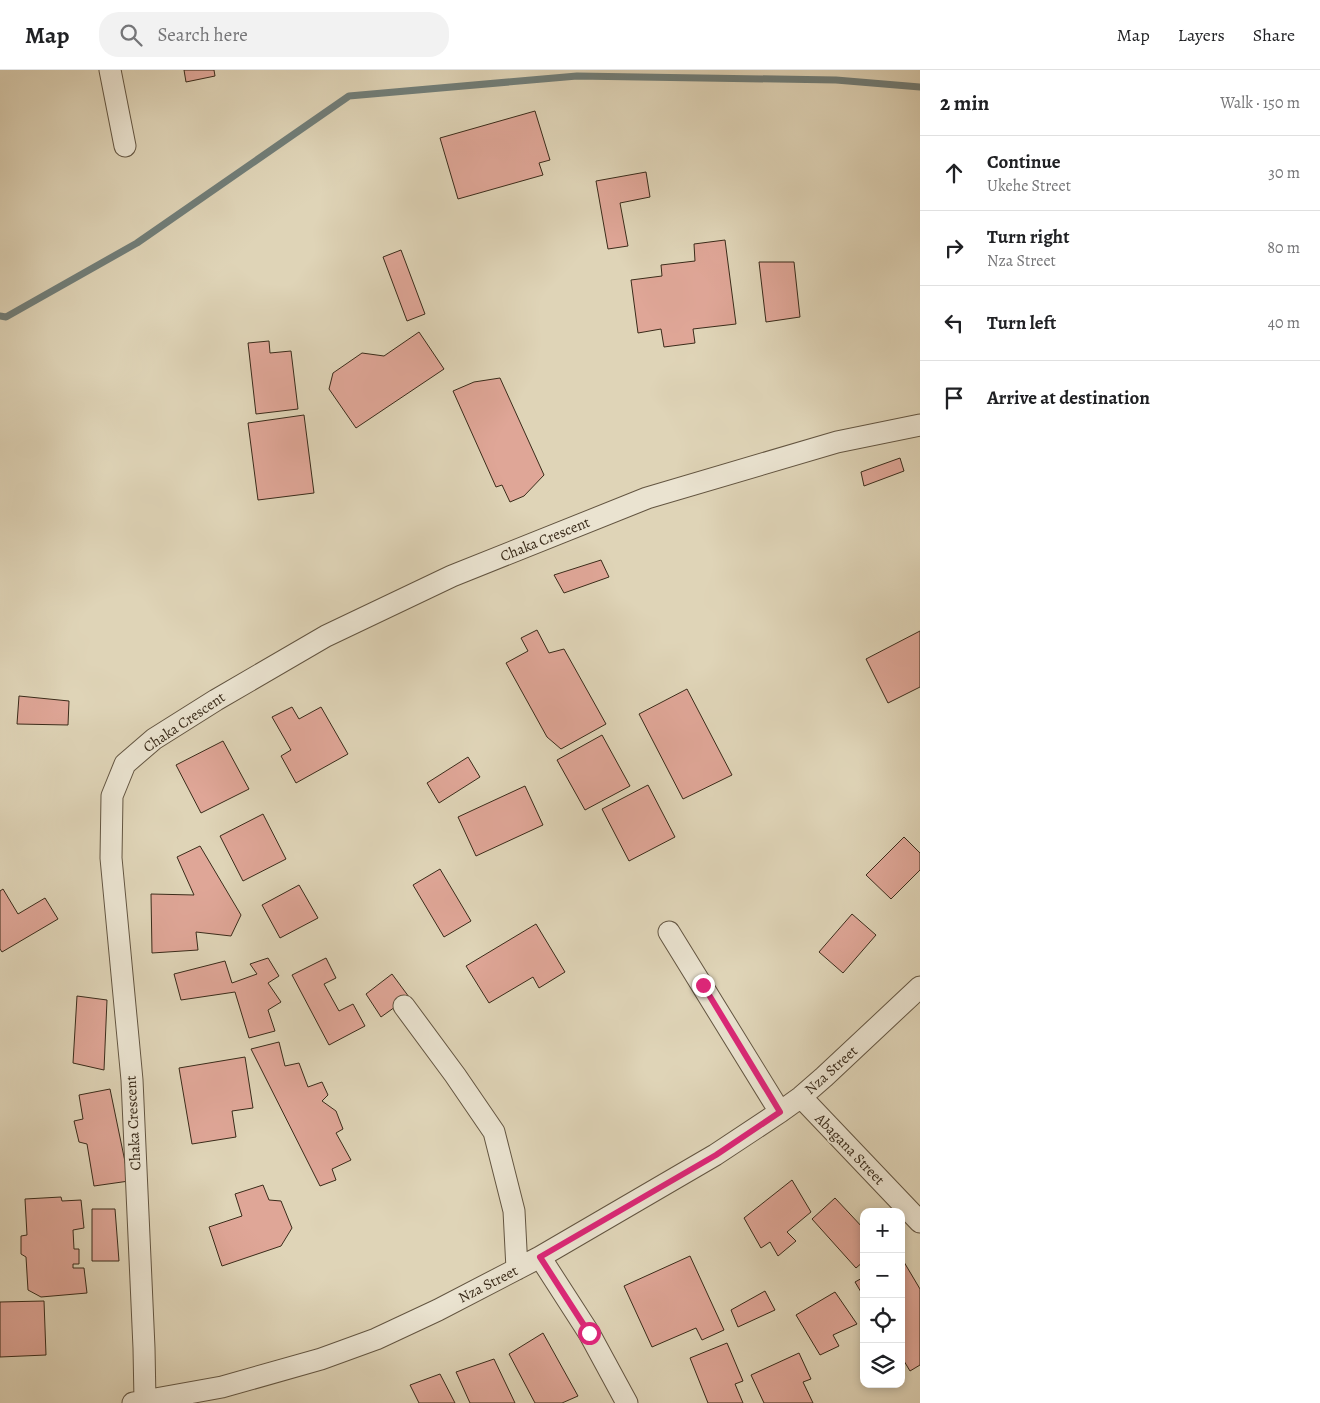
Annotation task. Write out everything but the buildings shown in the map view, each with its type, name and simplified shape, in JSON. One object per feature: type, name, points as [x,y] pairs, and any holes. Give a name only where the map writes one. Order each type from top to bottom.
[{"type":"street","points":[[110,70],[125,146]]},
{"type":"street","name":"Chaka Crescent","points":[[139,1402],[144,1348],[132,1080],[111,858],[112,796],[125,764],[154,739],[216,700],[326,636],[452,576],[648,498],[837,442],[920,425]]},
{"type":"street","points":[[669,932],[780,1112]]},
{"type":"street","name":"Nza Street","points":[[139,1402],[222,1387],[321,1359],[403,1326],[516,1270],[716,1155],[780,1112],[824,1077],[920,987]]},
{"type":"street","points":[[404,1006],[456,1075],[494,1132],[514,1211],[516,1270]]},
{"type":"street","name":"Abagana Street","points":[[801,1097],[920,1222]]},
{"type":"street","points":[[540,1257],[589,1333],[627,1403]]},
{"type":"waterway","points":[[0,316],[6,317],[137,243],[349,96],[577,76],[836,80],[920,87]]},
{"type":"route","points":[[589,1333],[540,1257],[716,1155],[780,1112],[703,985]]}]
